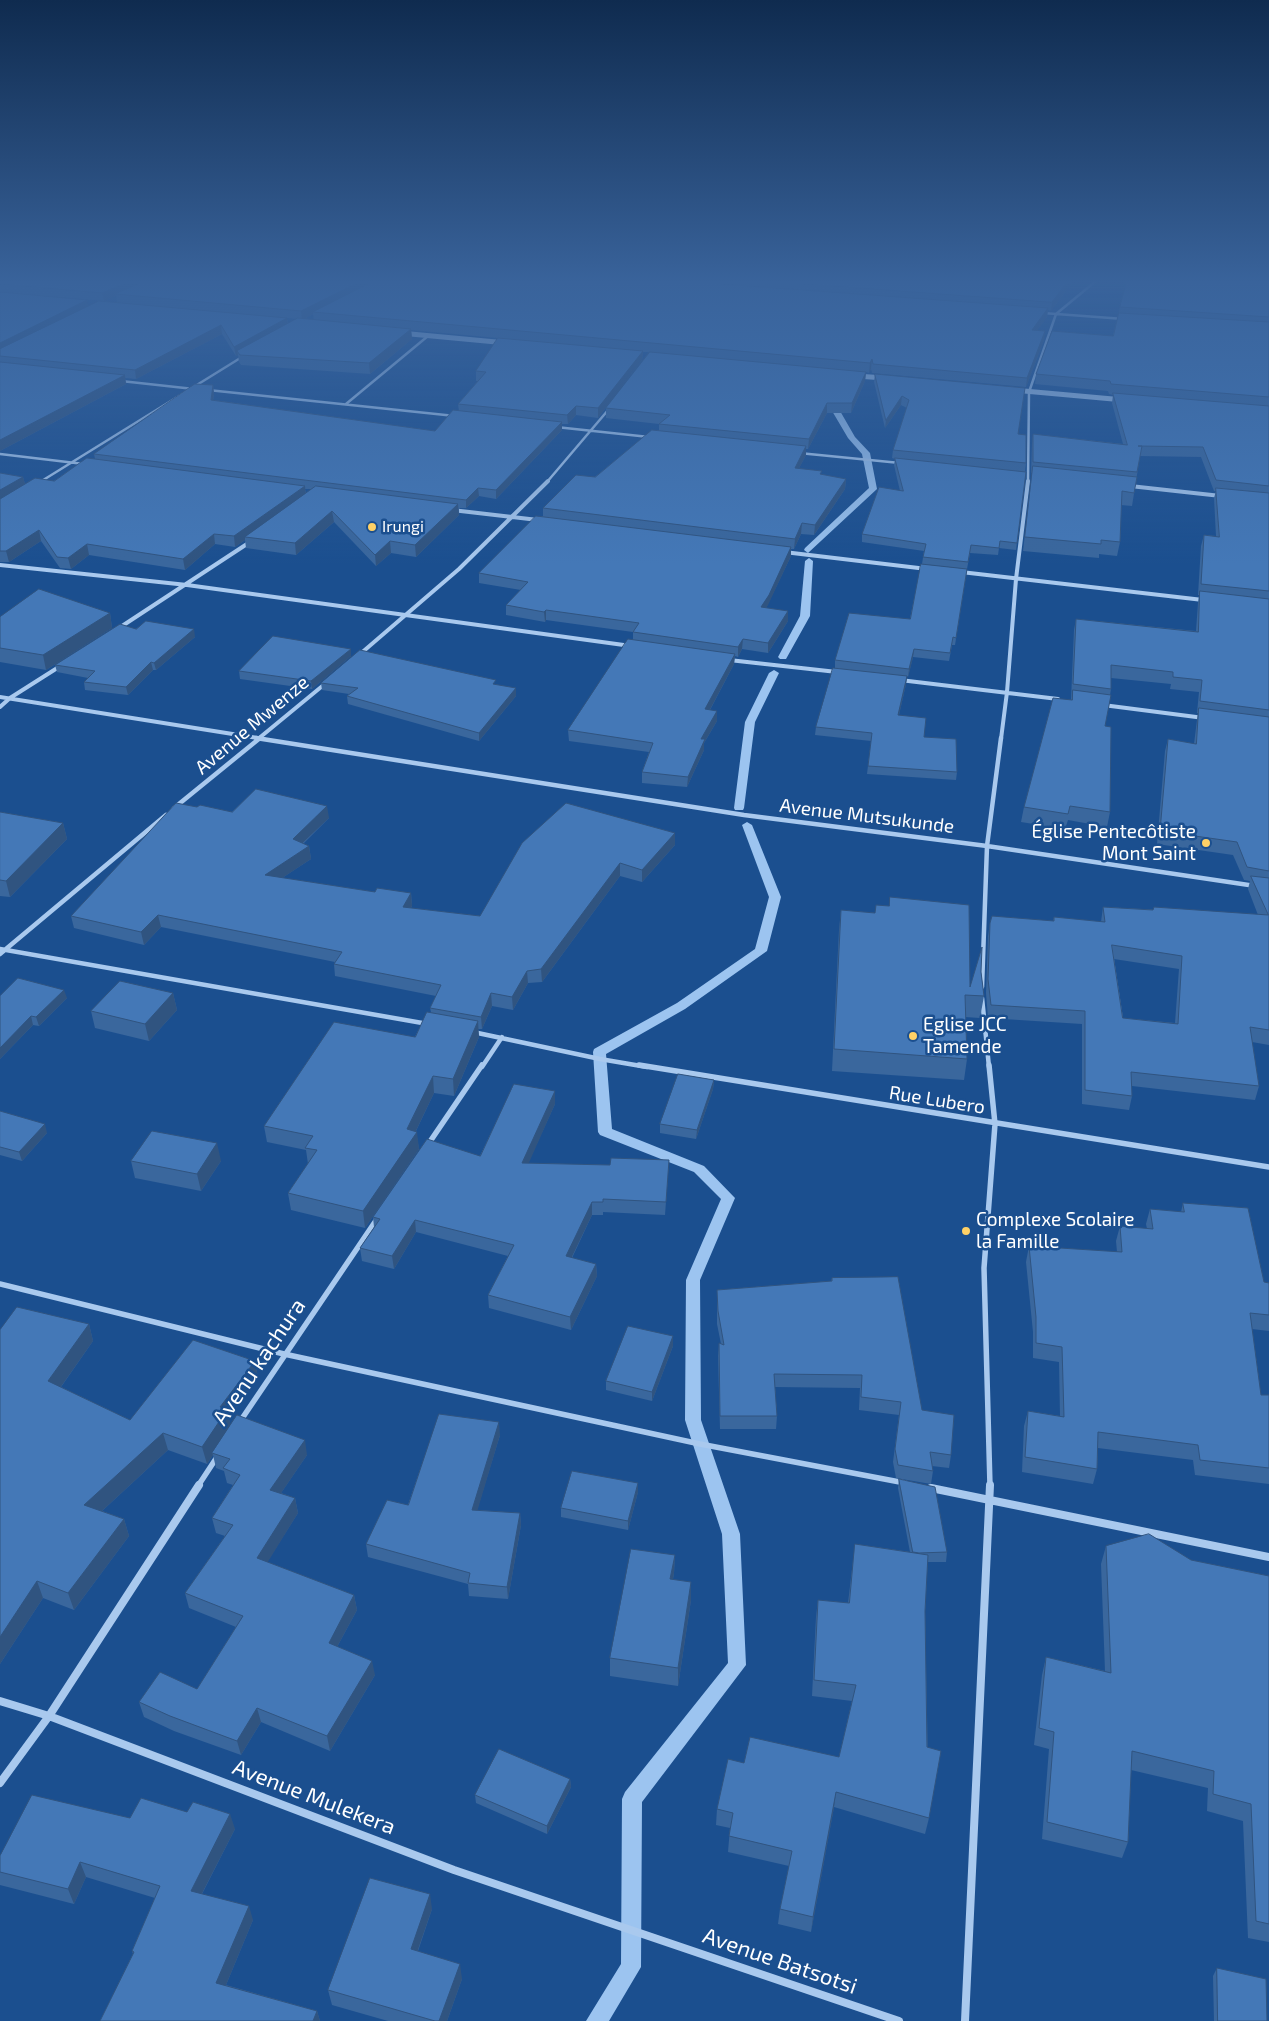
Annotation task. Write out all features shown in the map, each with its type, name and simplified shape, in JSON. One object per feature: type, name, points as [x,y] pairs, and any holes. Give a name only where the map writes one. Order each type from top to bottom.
[{"type":"street","points":[[33,487],[74,463],[210,375]]},
{"type":"street","points":[[346,404],[381,375]]},
{"type":"street","points":[[965,2021],[990,1500],[984,1268],[995,1124],[982,994],[987,846],[1007,692],[1016,579],[1029,476],[1030,392],[1036,375]]},
{"type":"street","points":[[854,376],[893,379]]},
{"type":"street","points":[[119,381],[464,417]]},
{"type":"street","points":[[1010,390],[1135,400]]},
{"type":"street","points":[[354,659],[407,616],[513,517],[592,431],[615,402]]},
{"type":"street","points":[[553,427],[650,438]]},
{"type":"street","points":[[796,453],[902,463]]},
{"type":"street","points":[[0,454],[93,465]]},
{"type":"street","points":[[1020,475],[1029,476]]},
{"type":"street","points":[[1125,486],[1231,496]]},
{"type":"street","points":[[444,509],[543,521]]},
{"type":"street","points":[[114,632],[187,586],[258,537]]},
{"type":"street","points":[[779,551],[937,570]]},
{"type":"street","points":[[0,565],[187,586],[638,647]]},
{"type":"street","points":[[957,572],[1211,600]]},
{"type":"street","points":[[725,659],[845,673]]},
{"type":"street","points":[[0,707],[10,698],[66,662]]},
{"type":"street","name":"Avenue Mwenze","points":[[1,951],[332,677]]},
{"type":"street","points":[[893,679],[1065,700]]},
{"type":"street","name":"Avenue Mutsukunde","points":[[0,697],[744,816],[987,846],[1269,888]]},
{"type":"street","points":[[1094,704],[1211,719]]},
{"type":"street","name":"Avenue Mwenze","points":[[1,951],[434,1025]]},
{"type":"street","points":[[424,1151],[502,1037],[463,1030]]},
{"type":"street","name":"Rue Lubero","points":[[502,1037],[600,1059],[1269,1167]]},
{"type":"street","name":"Avenu kachura","points":[[236,1428],[284,1354],[379,1216]]},
{"type":"street","points":[[0,1284],[284,1354],[700,1444],[912,1485]]},
{"type":"street","name":"Avenu kachura","points":[[0,1783],[49,1716],[220,1453]]},
{"type":"street","points":[[922,1487],[1269,1557]]},
{"type":"street","name":"Avenue Mulekera","points":[[0,1701],[49,1716],[454,1870],[649,1936]]},
{"type":"street","name":"Avenue Batsotsi","points":[[649,1936],[899,2021]]},
{"type":"building","points":[[0,375],[124,375],[0,440]]},
{"type":"building","points":[[483,375],[624,375],[598,408],[576,406],[567,415],[458,404]]},
{"type":"building","points":[[632,375],[865,375],[852,403],[827,403],[809,439],[659,424],[670,415],[606,408]]},
{"type":"building","points":[[875,375],[1025,388],[1018,434],[1026,435],[1026,463],[893,450],[909,400],[902,396],[886,420]]},
{"type":"building","points":[[997,375],[1028,375],[1027,378]]},
{"type":"building","points":[[1050,375],[1269,375],[1269,397],[1111,384],[1110,381]]},
{"type":"building","points":[[195,384],[213,385],[211,400],[435,431],[453,410],[562,422],[496,490],[478,488],[466,500],[94,454]]},
{"type":"building","points":[[1113,393],[1269,406],[1269,486],[1216,480],[1203,447],[1142,446],[1137,472],[1033,462],[1033,434],[1127,445]]},
{"type":"building","points":[[652,430],[806,446],[795,468],[822,471],[820,474],[846,479],[815,525],[802,523],[795,539],[543,508],[576,475],[595,477]]},
{"type":"building","points":[[87,458],[305,486],[234,536],[214,534],[183,559],[87,544],[68,558],[57,557],[39,530],[6,551],[0,551],[0,499],[35,478],[54,481]]},
{"type":"building","points":[[895,458],[1026,472],[1017,543],[1000,541],[999,548],[971,545],[968,562],[923,557],[926,544],[862,534],[879,487],[903,491]]},
{"type":"building","points":[[1033,466],[1137,477],[1134,493],[1122,491],[1120,542],[1101,540],[1101,544],[1025,537]]},
{"type":"building","points":[[0,473],[23,477],[0,490]]},
{"type":"building","points":[[316,486],[458,504],[415,545],[390,541],[375,555],[332,511],[295,543],[245,537]]},
{"type":"building","points":[[1216,488],[1269,493],[1269,591],[1201,584],[1204,535],[1219,537]]},
{"type":"building","points":[[536,516],[791,547],[769,595],[761,607],[788,611],[768,643],[743,639],[738,647],[633,632],[639,623],[546,610],[544,612],[506,605],[528,582],[479,573]]},
{"type":"building","points":[[921,564],[967,569],[956,638],[953,637],[950,653],[914,649],[909,669],[835,660],[849,613],[910,619]]},
{"type":"building","points":[[39,589],[110,613],[43,655],[0,648],[0,617]]},
{"type":"building","points":[[1200,591],[1269,599],[1269,710],[1200,701],[1202,680],[1173,677],[1173,672],[1111,665],[1111,689],[1073,684],[1076,619],[1198,632]]},
{"type":"building","points":[[146,621],[194,629],[154,663],[151,662],[126,687],[84,682],[95,671],[55,665],[120,624],[136,629]]},
{"type":"building","points":[[273,636],[351,649],[311,681],[239,671]]},
{"type":"building","points":[[628,639],[735,654],[705,709],[717,711],[701,739],[705,739],[688,777],[642,772],[653,743],[568,730]]},
{"type":"building","points":[[360,650],[496,680],[493,684],[516,688],[479,733],[347,696],[358,688],[321,683]]},
{"type":"building","points":[[833,668],[907,676],[898,715],[926,718],[924,737],[956,739],[957,772],[868,766],[872,733],[816,727]]},
{"type":"building","points":[[1073,690],[1111,695],[1105,726],[1111,727],[1110,812],[1070,806],[1068,814],[1024,807],[1053,698],[1072,700]]},
{"type":"building","points":[[1199,708],[1269,717],[1269,871],[1247,867],[1237,842],[1160,831],[1168,739],[1196,744]]},
{"type":"building","points":[[256,789],[327,806],[293,839],[309,846],[265,875],[375,892],[377,888],[411,893],[403,907],[480,916],[522,843],[566,803],[675,833],[642,870],[620,863],[541,969],[527,971],[512,997],[491,993],[481,1017],[430,1008],[441,985],[334,964],[342,952],[158,915],[141,932],[71,916],[176,803],[197,807],[200,805],[232,812]]},
{"type":"building","points":[[0,812],[63,823],[6,881],[0,880]]},
{"type":"building","points":[[1251,876],[1269,878],[1269,1030],[1250,1027],[1259,1086],[1131,1072],[1132,1096],[1085,1090],[1085,1011],[991,1005],[988,979],[990,923],[992,916],[1054,921],[1054,917],[1105,922],[1103,907],[1153,910],[1154,907],[1268,915]],"holes":[[[1112,945],[1182,956],[1178,1024],[1123,1018]]]},
{"type":"building","points":[[890,897],[969,905],[970,987],[982,947],[981,972],[984,996],[965,995],[967,1059],[834,1049],[841,910],[875,913],[876,905],[889,906]]},
{"type":"building","points":[[18,978],[64,990],[36,1017],[31,1016],[0,1048],[0,996]]},
{"type":"building","points":[[120,981],[173,993],[145,1024],[91,1011]]},
{"type":"building","points":[[427,1012],[478,1021],[453,1079],[433,1076],[407,1129],[417,1132],[363,1211],[288,1193],[317,1150],[305,1148],[313,1136],[264,1126],[334,1022],[415,1037]]},
{"type":"building","points":[[678,1074],[714,1080],[697,1130],[660,1124]]},
{"type":"building","points":[[514,1084],[555,1091],[522,1163],[610,1165],[611,1158],[669,1160],[666,1202],[603,1199],[603,1202],[592,1202],[566,1256],[596,1264],[570,1317],[488,1295],[514,1245],[415,1220],[392,1256],[360,1248],[380,1219],[373,1217],[427,1139],[480,1156]]},
{"type":"building","points":[[0,1111],[45,1124],[19,1152],[0,1147]]},
{"type":"building","points":[[152,1131],[217,1143],[197,1174],[131,1161]]},
{"type":"building","points":[[1183,1203],[1248,1208],[1264,1282],[1269,1283],[1269,1315],[1250,1313],[1261,1395],[1269,1395],[1269,1468],[1200,1460],[1198,1445],[1098,1432],[1097,1469],[1025,1457],[1028,1411],[1064,1417],[1062,1347],[1036,1343],[1036,1317],[1029,1246],[1122,1252],[1120,1226],[1153,1229],[1150,1209],[1184,1212]]},
{"type":"building","points":[[898,1277],[922,1410],[954,1415],[951,1455],[930,1452],[933,1471],[898,1465],[895,1449],[901,1402],[861,1397],[862,1375],[774,1374],[777,1416],[720,1416],[719,1343],[724,1345],[718,1311],[717,1290],[832,1281],[832,1278]]},
{"type":"building","points":[[17,1307],[89,1324],[48,1381],[130,1420],[193,1340],[255,1361],[220,1407],[227,1410],[202,1447],[163,1433],[84,1505],[124,1519],[68,1593],[37,1581],[0,1637],[0,1330]]},
{"type":"building","points":[[628,1326],[673,1336],[652,1392],[606,1381]]},
{"type":"building","points":[[439,1414],[499,1422],[472,1510],[520,1513],[507,1587],[468,1583],[470,1573],[366,1544],[387,1500],[408,1505]]},
{"type":"building","points":[[237,1415],[305,1440],[270,1490],[295,1498],[257,1558],[354,1595],[329,1643],[372,1661],[327,1736],[257,1708],[237,1741],[170,1716],[139,1702],[160,1672],[197,1689],[243,1616],[185,1593],[233,1525],[212,1518],[240,1475],[223,1468],[230,1459],[212,1453]]},
{"type":"building","points":[[572,1471],[638,1483],[628,1521],[561,1508]]},
{"type":"building","points":[[899,1479],[935,1487],[947,1552],[913,1552]]},
{"type":"building","points":[[1149,1534],[1191,1560],[1269,1576],[1269,1924],[1256,1921],[1251,1804],[1213,1794],[1214,1771],[1132,1751],[1128,1842],[1047,1822],[1054,1732],[1039,1728],[1046,1657],[1111,1673],[1106,1546]]},
{"type":"building","points":[[855,1544],[928,1555],[925,1611],[927,1747],[941,1751],[929,1818],[836,1792],[813,1917],[780,1909],[792,1851],[729,1836],[733,1813],[717,1809],[728,1759],[744,1763],[750,1737],[839,1757],[856,1685],[814,1680],[818,1600],[849,1603]]},
{"type":"building","points":[[631,1549],[675,1555],[670,1579],[691,1582],[678,1668],[610,1658]]},
{"type":"building","points":[[499,1749],[570,1779],[547,1826],[475,1795]]},
{"type":"building","points":[[32,1795],[130,1818],[141,1798],[187,1812],[193,1802],[230,1814],[191,1891],[249,1906],[216,1983],[317,2011],[313,2021],[100,2021],[134,1952],[132,1951],[160,1886],[80,1862],[68,1889],[0,1872],[0,1856]]},
{"type":"building","points":[[370,1878],[430,1894],[411,1949],[460,1964],[439,2021],[328,1990]]},
{"type":"building","points":[[1217,1968],[1266,1979],[1267,2021],[1218,2021]]},
{"type":"waterway","points":[[808,550],[873,489],[866,453],[852,438],[829,399]]},
{"type":"waterway","points":[[783,657],[805,616],[809,561]]},
{"type":"waterway","points":[[739,808],[750,722],[774,673]]},
{"type":"waterway","points":[[597,2021],[631,1967],[632,1799],[737,1665],[731,1534],[693,1420],[693,1280],[728,1198],[699,1169],[605,1132],[599,1052],[681,1006],[761,951],[775,897],[747,825]]},
{"type":"place","name":"Irungi","points":[[372,527]]},
{"type":"place","name":"Église Pentecôtiste Mont Saint","points":[[1206,843]]},
{"type":"place","name":"Eglise JCC Tamende","points":[[913,1036]]},
{"type":"place","name":"Complexe Scolaire la Famille","points":[[966,1231]]}]
